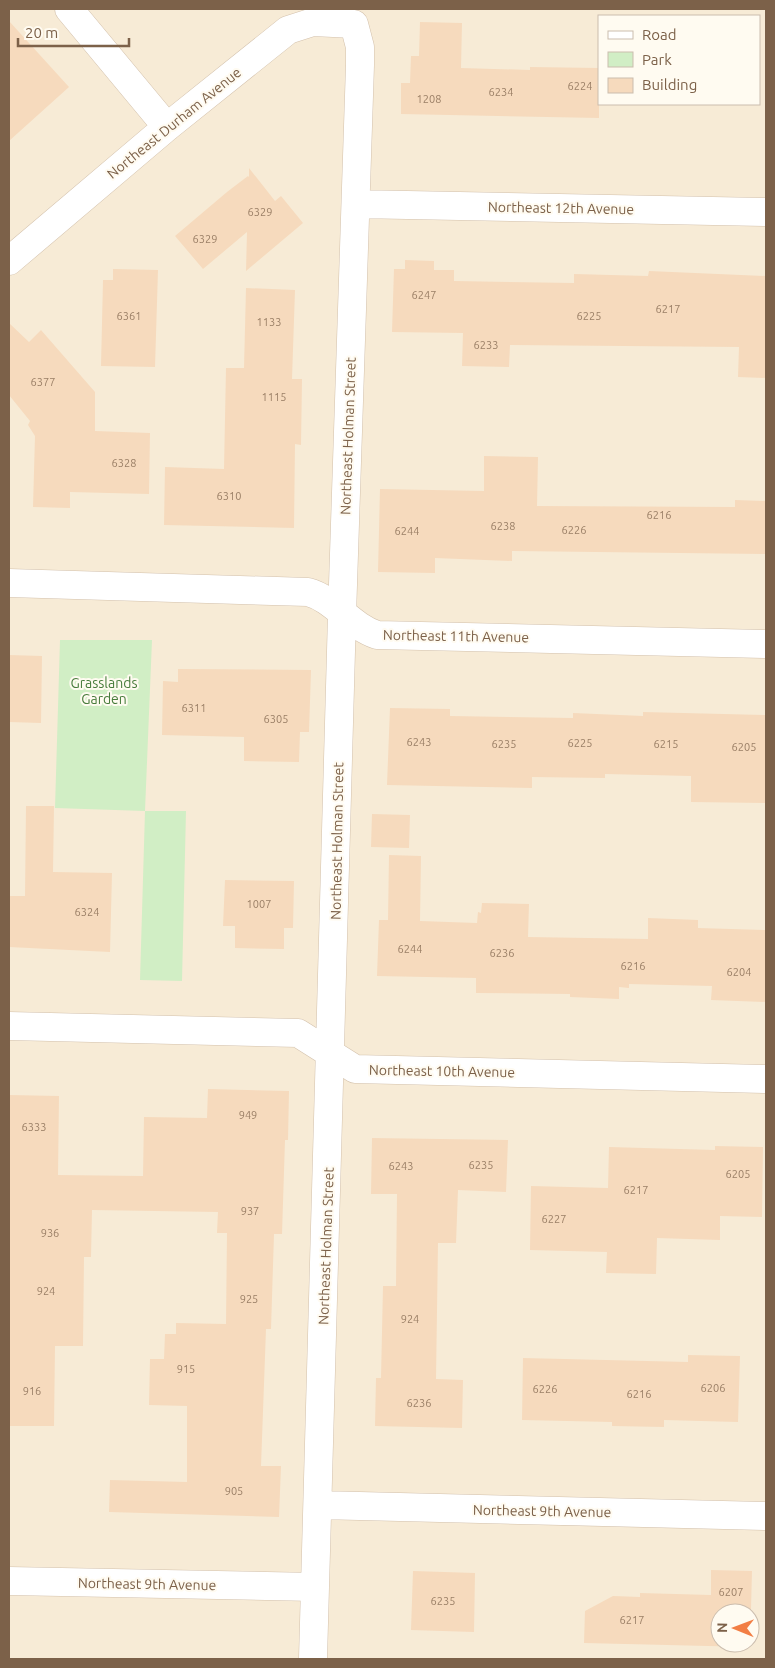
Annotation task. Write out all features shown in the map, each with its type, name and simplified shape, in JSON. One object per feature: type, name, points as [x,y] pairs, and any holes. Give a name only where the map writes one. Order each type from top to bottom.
[{"type":"street","points":[[68,9],[167,127]]},
{"type":"street","name":"Northeast Durham Avenue","points":[[9,261],[167,127],[288,30],[313,22],[354,24]]},
{"type":"street","name":"Northeast Holman Street","points":[[313,1659],[332,1054],[342,614],[360,65],[360,47],[354,24]]},
{"type":"street","name":"Northeast 12th Avenue","points":[[356,204],[766,212]]},
{"type":"street","name":"Northeast 11th Avenue","points":[[9,583],[308,592],[320,595],[362,630],[377,635],[766,644]]},
{"type":"street","name":"Northeast 10th Avenue","points":[[9,1026],[298,1033],[355,1069],[766,1079]]},
{"type":"street","name":"Northeast 9th Avenue","points":[[319,1506],[766,1516]]},
{"type":"street","name":"Northeast 9th Avenue","points":[[9,1581],[315,1587]]},
{"type":"shaded area","points":[[9,9],[766,9],[766,1659],[9,1659]]},
{"type":"green space","name":"Grasslands Garden","points":[[60,640],[152,640],[145,811],[55,808]]},
{"type":"green space","points":[[145,811],[186,811],[182,981],[140,980]]},
{"type":"building","points":[[9,21],[69,87],[9,141]]},
{"type":"building","points":[[420,22],[462,23],[461,68],[530,70],[530,67],[598,68],[599,118],[401,114],[401,83],[410,83],[411,56],[419,56]]},
{"type":"building","points":[[249,168],[275,201],[281,196],[303,223],[246,271],[247,232],[203,269],[175,236],[227,192],[249,177]]},
{"type":"building","points":[[405,260],[434,261],[434,270],[454,270],[454,281],[574,283],[574,274],[648,276],[649,271],[766,276],[766,378],[738,377],[739,347],[510,345],[509,367],[462,366],[463,333],[392,332],[394,269],[405,269]]},
{"type":"building","points":[[113,269],[158,270],[155,367],[101,366],[103,280],[113,280]]},
{"type":"building","points":[[246,288],[295,290],[292,379],[302,379],[301,445],[295,444],[294,528],[164,525],[165,467],[224,469],[226,368],[244,368]]},
{"type":"building","points":[[9,323],[29,342],[41,330],[95,392],[95,431],[150,433],[149,494],[70,492],[70,508],[33,507],[35,436],[28,425],[30,421],[9,395]]},
{"type":"building","points":[[484,456],[538,457],[537,506],[735,507],[735,500],[766,501],[766,554],[512,551],[512,561],[435,558],[435,573],[378,572],[380,489],[484,491]]},
{"type":"building","points":[[9,655],[42,656],[41,723],[9,722]]},
{"type":"building","points":[[178,669],[311,670],[309,732],[300,732],[299,762],[244,761],[244,737],[162,735],[163,681],[178,682]]},
{"type":"building","points":[[390,708],[450,709],[450,716],[573,718],[573,713],[643,716],[643,712],[766,715],[766,803],[691,802],[691,776],[605,774],[605,778],[532,777],[532,788],[387,785]]},
{"type":"building","points":[[26,806],[54,806],[53,872],[112,873],[110,952],[9,947],[9,896],[25,896]]},
{"type":"building","points":[[372,814],[410,815],[409,848],[371,847]]},
{"type":"building","points":[[389,855],[421,856],[420,921],[477,923],[478,912],[481,913],[482,903],[529,904],[528,937],[648,939],[648,918],[698,920],[698,928],[766,930],[766,1002],[711,1000],[712,986],[629,984],[629,988],[619,987],[619,999],[570,997],[570,994],[476,993],[476,978],[377,976],[379,920],[388,920]]},
{"type":"building","points":[[225,880],[294,881],[293,928],[284,928],[284,949],[235,948],[235,926],[223,926]]},
{"type":"building","points":[[208,1089],[289,1091],[288,1140],[285,1140],[282,1234],[274,1234],[271,1329],[266,1329],[261,1466],[281,1466],[279,1517],[109,1512],[110,1480],[187,1482],[187,1406],[149,1405],[150,1359],[164,1359],[165,1334],[176,1334],[176,1323],[226,1324],[227,1233],[217,1233],[218,1212],[92,1210],[91,1257],[84,1257],[83,1346],[55,1346],[54,1426],[9,1426],[9,1095],[59,1096],[58,1175],[143,1176],[144,1117],[207,1118]]},
{"type":"building","points":[[372,1138],[508,1140],[506,1192],[458,1190],[456,1243],[438,1243],[436,1379],[463,1380],[462,1428],[375,1426],[376,1378],[381,1378],[383,1286],[396,1286],[397,1194],[371,1194]]},
{"type":"building","points":[[715,1146],[763,1147],[762,1217],[720,1216],[720,1240],[657,1238],[656,1274],[606,1273],[607,1252],[530,1250],[531,1186],[608,1188],[609,1147],[715,1150]]},
{"type":"building","points":[[688,1355],[740,1356],[738,1422],[664,1420],[664,1427],[612,1426],[612,1422],[522,1420],[523,1358],[688,1362]]},
{"type":"building","points":[[711,1570],[752,1571],[751,1603],[710,1603],[710,1646],[584,1643],[585,1611],[613,1596],[640,1597],[640,1593],[711,1595]]},
{"type":"building","points":[[413,1571],[475,1573],[474,1632],[411,1630]]}]
